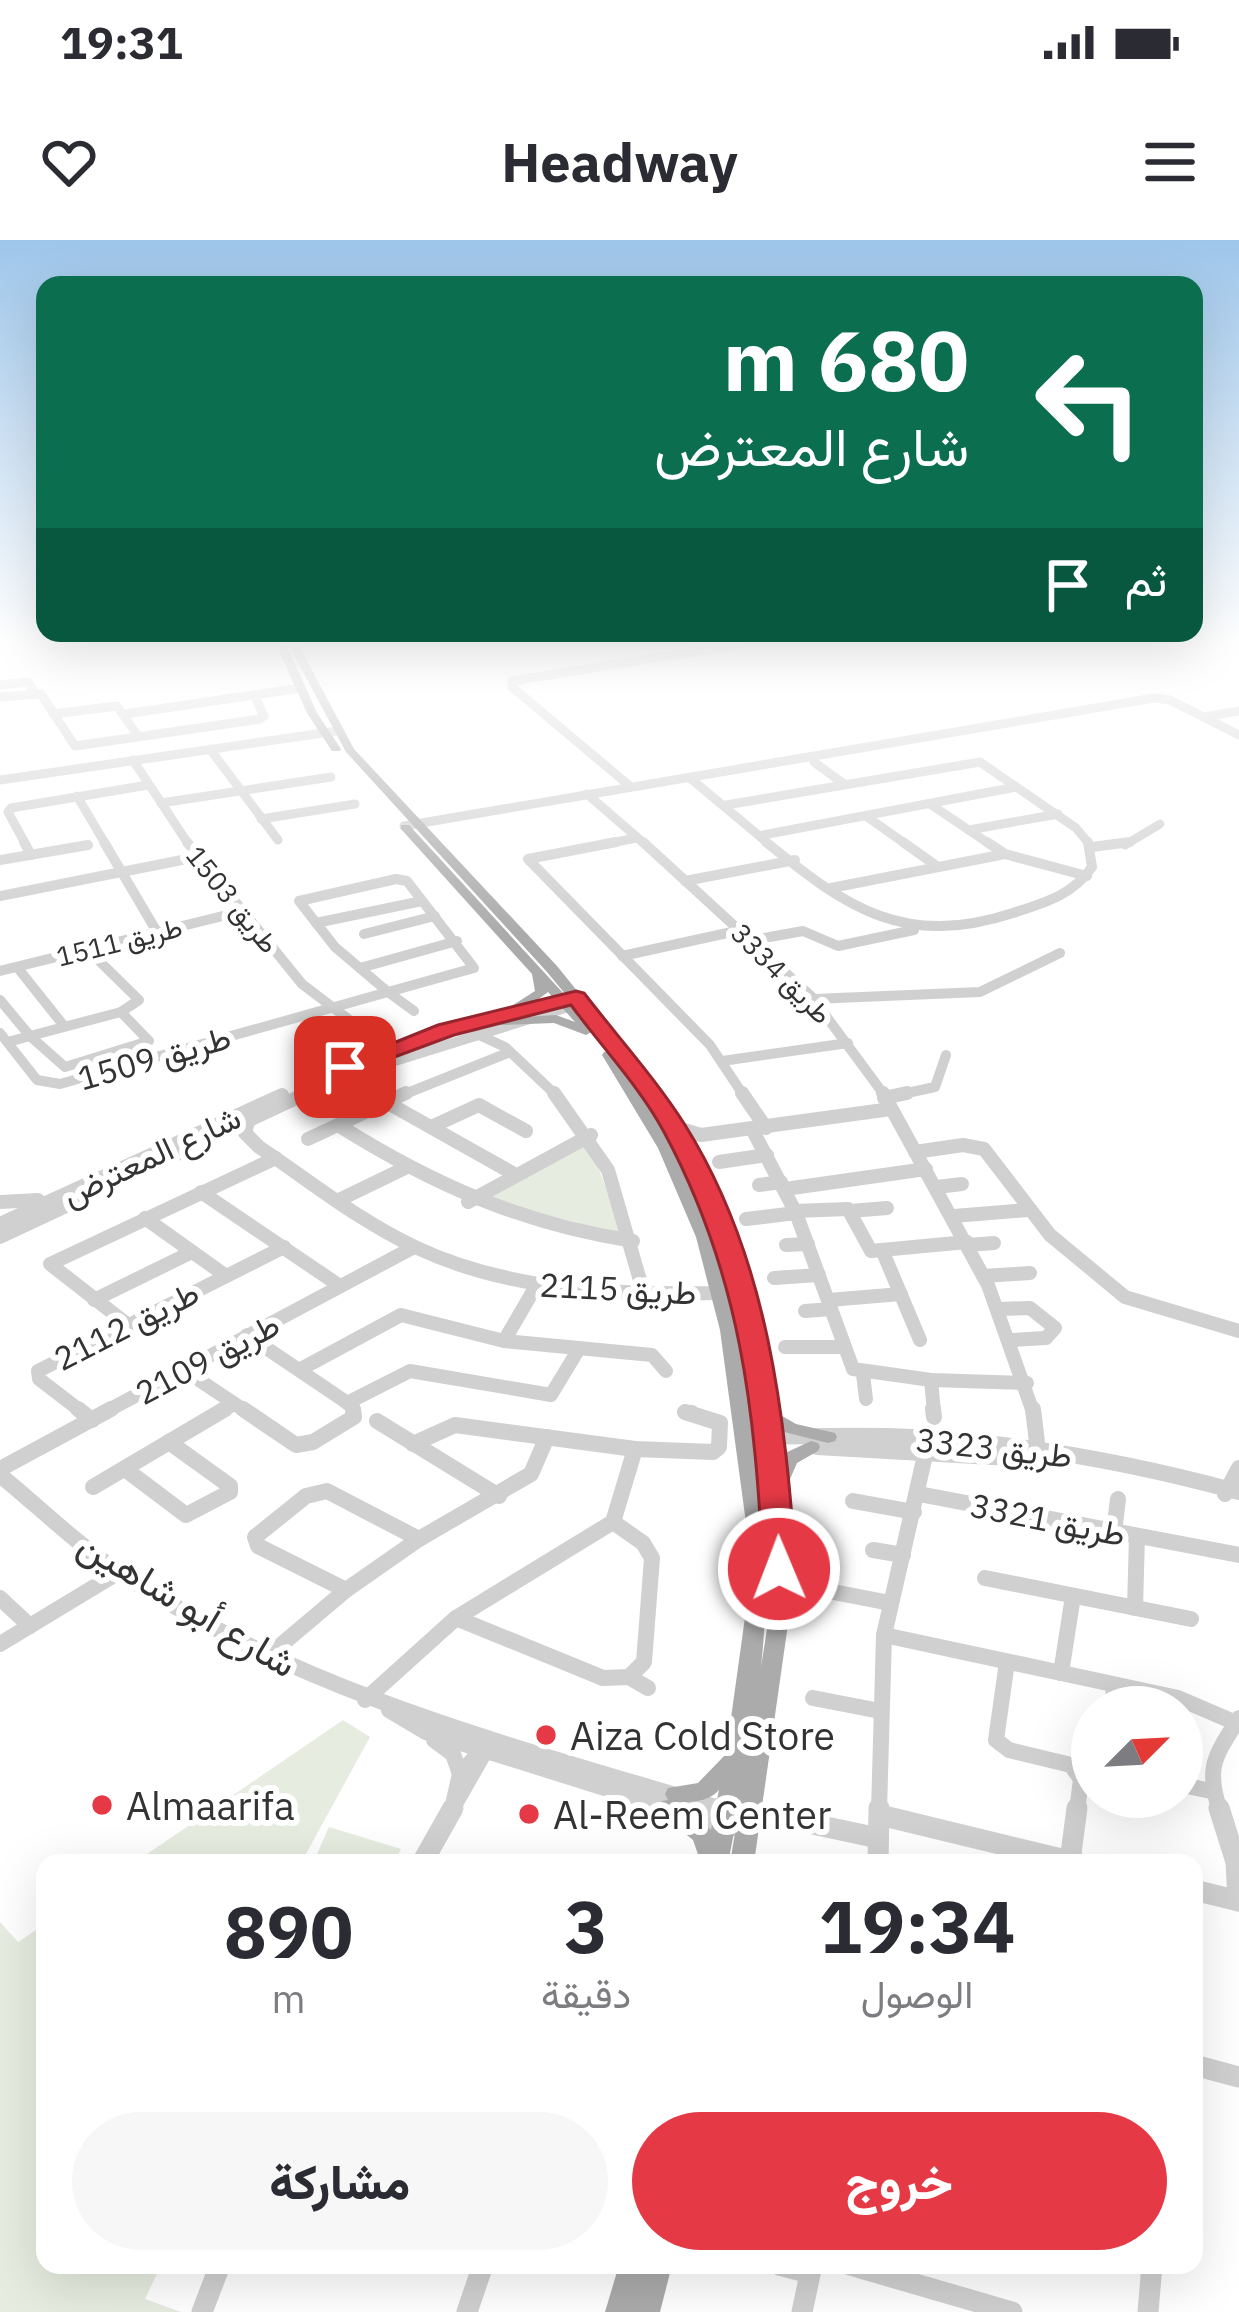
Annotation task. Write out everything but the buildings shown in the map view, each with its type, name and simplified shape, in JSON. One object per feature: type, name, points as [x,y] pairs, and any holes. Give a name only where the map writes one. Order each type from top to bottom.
[{"type":"main road","points":[[335,741],[365,781],[428,835],[674,1127],[729,1240],[770,1417],[760,1441],[756,1610],[734,1759],[741,1854]]},
{"type":"main road","points":[[336,741],[538,973],[572,1002],[638,1097],[690,1192],[725,1300],[740,1328],[760,1441],[778,1487],[780,1610],[738,1822],[720,1854]]},
{"type":"main road","points":[[428,835],[428,825],[440,820]]},
{"type":"main road","points":[[502,1024],[542,992],[538,973]]},
{"type":"main road","points":[[502,1024],[566,1021],[598,1041]]},
{"type":"main road","points":[[770,1417],[820,1442]]},
{"type":"main road","points":[[778,1487],[789,1459],[820,1442]]},
{"type":"main road","points":[[711,1854],[701,1834],[673,1801],[704,1791],[734,1759]]},
{"type":"main road","points":[[619,2312],[630,2274]]},
{"type":"main road","points":[[646,2312],[656,2274]]},
{"type":"street","points":[[69,741],[72,745],[104,741]]},
{"type":"street","points":[[185,741],[193,751]]},
{"type":"street","points":[[0,766],[3,779],[270,741]]},
{"type":"street","points":[[576,741],[631,787]]},
{"type":"street","points":[[409,823],[905,741]]},
{"type":"street","points":[[210,749],[278,840]]},
{"type":"street","name":"طريق 1503","points":[[133,760],[239,912],[328,1007],[386,1052]]},
{"type":"street","points":[[726,806],[980,762],[1058,814],[1092,847],[1125,845],[1160,824]]},
{"type":"street","points":[[814,763],[844,784]]},
{"type":"street","points":[[161,803],[331,777]]},
{"type":"street","points":[[690,778],[871,915],[919,929]]},
{"type":"street","points":[[31,855],[8,811],[148,785]]},
{"type":"street","points":[[763,835],[1016,787]]},
{"type":"street","name":"طريق 3334","points":[[587,794],[747,935],[814,999],[848,1042],[954,1216],[983,1276],[1028,1383],[1034,1447]]},
{"type":"street","points":[[77,796],[157,932]]},
{"type":"street","points":[[262,819],[355,804]]},
{"type":"street","points":[[930,804],[1004,854],[1087,876]]},
{"type":"street","points":[[409,823],[483,812]]},
{"type":"street","points":[[969,830],[1058,814]]},
{"type":"street","points":[[866,816],[938,867]]},
{"type":"street","points":[[637,838],[528,859],[722,1061],[759,1128],[796,1212],[846,1362],[863,1374],[1028,1383]]},
{"type":"street","points":[[0,860],[88,845]]},
{"type":"street","points":[[622,956],[747,935],[803,931],[838,946],[919,929],[963,928],[1066,894],[1087,876],[1092,847]]},
{"type":"street","points":[[831,888],[1004,854]]},
{"type":"street","points":[[0,896],[197,857]]},
{"type":"street","points":[[685,881],[795,860]]},
{"type":"street","points":[[360,968],[457,941],[399,879],[301,898],[299,905],[360,968],[414,1011]]},
{"type":"street","points":[[316,923],[422,901]]},
{"type":"street","name":"طريق 1511","points":[[0,975],[239,912]]},
{"type":"street","points":[[364,934],[435,916]]},
{"type":"street","name":"طريق 1509","points":[[4,1037],[46,1084],[144,1053],[474,968],[457,941]]},
{"type":"street","points":[[4,1037],[31,1035],[121,1012],[139,1000],[87,949]]},
{"type":"street","points":[[814,999],[980,992],[1060,953]]},
{"type":"street","points":[[19,970],[64,1026]]},
{"type":"street","points":[[0,1000],[65,1067],[144,1053],[149,1041],[121,1012]]},
{"type":"street","name":"شارع المعترض","points":[[5,1227],[248,1123],[386,1052],[471,1033],[572,1002]]},
{"type":"street","name":"طريق 1503","points":[[349,1024],[362,1039],[386,1052]]},
{"type":"street","points":[[502,1024],[510,1052],[604,1153],[644,1294]]},
{"type":"street","name":"شارع المعترض","points":[[5,1227],[345,1067],[429,1036],[502,1024]]},
{"type":"street","points":[[345,1067],[361,1053],[362,1039]]},
{"type":"street","points":[[722,1061],[848,1042]]},
{"type":"street","points":[[308,1139],[510,1052]]},
{"type":"street","points":[[674,1127],[701,1135],[887,1104],[934,1087],[946,1055]]},
{"type":"street","points":[[386,1102],[516,1175]]},
{"type":"street","points":[[431,1126],[479,1106],[526,1131]]},
{"type":"street","points":[[248,1123],[245,1133],[259,1147]]},
{"type":"street","points":[[338,1125],[468,1202],[528,1222],[632,1241]]},
{"type":"street","points":[[468,1202],[592,1135]]},
{"type":"street","points":[[684,1145],[701,1135]]},
{"type":"street","points":[[171,1158],[229,1139],[259,1147]]},
{"type":"street","points":[[915,1151],[970,1145],[984,1149],[1050,1235],[1125,1297],[1239,1331]]},
{"type":"street","name":"طريق 2115","points":[[259,1147],[414,1246],[536,1286],[725,1300]]},
{"type":"street","points":[[719,1162],[767,1155]]},
{"type":"street","points":[[127,1324],[50,1264],[276,1158]]},
{"type":"street","points":[[341,1198],[405,1168]]},
{"type":"street","points":[[759,1185],[926,1169]]},
{"type":"street","points":[[0,1202],[38,1200],[105,1177]]},
{"type":"street","points":[[937,1187],[962,1184]]},
{"type":"street","points":[[201,1192],[340,1286]]},
{"type":"street","points":[[746,1219],[887,1208]]},
{"type":"street","points":[[954,1216],[1028,1210]]},
{"type":"street","points":[[850,1211],[867,1249],[994,1243]]},
{"type":"street","points":[[146,1218],[226,1276]]},
{"type":"street","points":[[786,1245],[808,1244]]},
{"type":"street","name":"طريق 2109","points":[[0,1472],[414,1246]]},
{"type":"street","name":"طريق 2112","points":[[92,1420],[37,1374],[284,1247]]},
{"type":"street","points":[[882,1250],[920,1340]]},
{"type":"street","name":"طريق 2112","points":[[94,1300],[193,1252]]},
{"type":"street","points":[[983,1276],[1030,1273]]},
{"type":"street","points":[[773,1278],[819,1275]]},
{"type":"street","points":[[504,1341],[536,1286]]},
{"type":"street","points":[[805,1311],[901,1294]]},
{"type":"street","points":[[998,1309],[1028,1307],[1055,1328],[1046,1338],[1012,1340]]},
{"type":"street","points":[[299,1370],[400,1315],[504,1341],[577,1352],[652,1355],[667,1371]]},
{"type":"street","points":[[184,1370],[302,1445],[350,1420],[355,1413],[347,1403],[247,1336]]},
{"type":"street","points":[[785,1347],[842,1347]]},
{"type":"street","points":[[347,1403],[410,1371],[490,1389],[551,1395],[577,1352]]},
{"type":"street","points":[[863,1374],[866,1399]]},
{"type":"street","points":[[931,1380],[934,1417]]},
{"type":"street","points":[[93,1487],[234,1404]]},
{"type":"street","points":[[413,1444],[455,1425],[634,1449],[713,1452],[720,1423],[701,1413],[685,1412]]},
{"type":"street","points":[[377,1421],[499,1496]]},
{"type":"street","points":[[268,1656],[346,1590],[419,1539],[531,1474],[548,1437]]},
{"type":"street","name":"طريق 3323","points":[[760,1441],[1034,1447],[1235,1493]]},
{"type":"street","points":[[124,1468],[189,1515],[230,1492],[230,1486],[169,1442]]},
{"type":"street","points":[[878,1854],[884,1635],[916,1503],[920,1444]]},
{"type":"street","name":"طريق 3323","points":[[920,1444],[1034,1447],[1235,1493]]},
{"type":"street","points":[[365,1700],[395,1668],[456,1618],[613,1522],[634,1449]]},
{"type":"street","points":[[1235,1493],[1239,1468]]},
{"type":"street","name":"شارع أبو شاهين","points":[[0,1472],[119,1572],[268,1656],[389,1710],[486,1745],[738,1822]]},
{"type":"street","points":[[346,1590],[258,1546],[255,1538],[306,1496],[327,1491],[419,1539]]},
{"type":"street","points":[[1114,1532],[1118,1499]]},
{"type":"street","name":"طريق 3321","points":[[853,1501],[916,1503],[1137,1536],[1178,1535],[1239,1556]]},
{"type":"street","points":[[613,1522],[644,1543],[652,1558],[644,1662],[629,1677]]},
{"type":"street","points":[[1135,1608],[1137,1536]]},
{"type":"street","points":[[873,1550],[903,1555]]},
{"type":"street","points":[[0,1643],[119,1572]]},
{"type":"street","points":[[985,1578],[1191,1619]]},
{"type":"street","points":[[829,1591],[890,1603]]},
{"type":"street","points":[[1061,1673],[1073,1596]]},
{"type":"street","points":[[0,1598],[30,1626]]},
{"type":"street","points":[[456,1618],[603,1678],[629,1677],[648,1688]]},
{"type":"street","points":[[884,1635],[1186,1701],[1238,1720],[1212,1764],[1211,1791],[1234,1854],[1239,1901],[1203,1893]]},
{"type":"street","points":[[1007,1662],[996,1740],[1010,1750],[1071,1765],[1081,1779],[1075,1854]]},
{"type":"street","points":[[813,1698],[880,1711]]},
{"type":"street","name":"شارع أبو شاهين","points":[[389,1710],[426,1732],[486,1745]]},
{"type":"street","points":[[426,1732],[453,1754],[460,1774]]},
{"type":"street","points":[[454,1800],[460,1774],[486,1745]]},
{"type":"street","points":[[427,1854],[486,1745]]},
{"type":"street","points":[[1203,1789],[1211,1791]]},
{"type":"street","points":[[880,1815],[1041,1854]]},
{"type":"street","points":[[808,1823],[878,1838]]},
{"type":"street","points":[[1203,2067],[1239,2077]]},
{"type":"street","points":[[202,2312],[217,2274]]},
{"type":"street","points":[[467,2312],[480,2274]]},
{"type":"street","points":[[802,2312],[810,2274]]},
{"type":"street","points":[[881,2274],[1012,2312]]},
{"type":"street","points":[[1148,2312],[1150,2274]]},
{"type":"shaded area","points":[[589,1142],[623,1235],[484,1198]]},
{"type":"shaded area","points":[[343,1720],[370,1737],[306,1854],[147,1854]]},
{"type":"shaded area","points":[[329,1827],[401,1849],[398,1854],[317,1854]]},
{"type":"shaded area","points":[[0,1922],[18,1942],[36,1930],[36,2274],[157,2274],[145,2299],[181,2312],[0,2312]]},
{"type":"place","name":"Aiza Cold Store","points":[[546,1735]]},
{"type":"place","name":"Almaarifa","points":[[102,1805]]},
{"type":"place","name":"Al-Reem Center","points":[[529,1814]]},
{"type":"route","points":[[345,1067],[446,1030],[576,997],[652,1092],[680,1137],[729,1240],[762,1363],[778,1487],[779,1569]]}]
